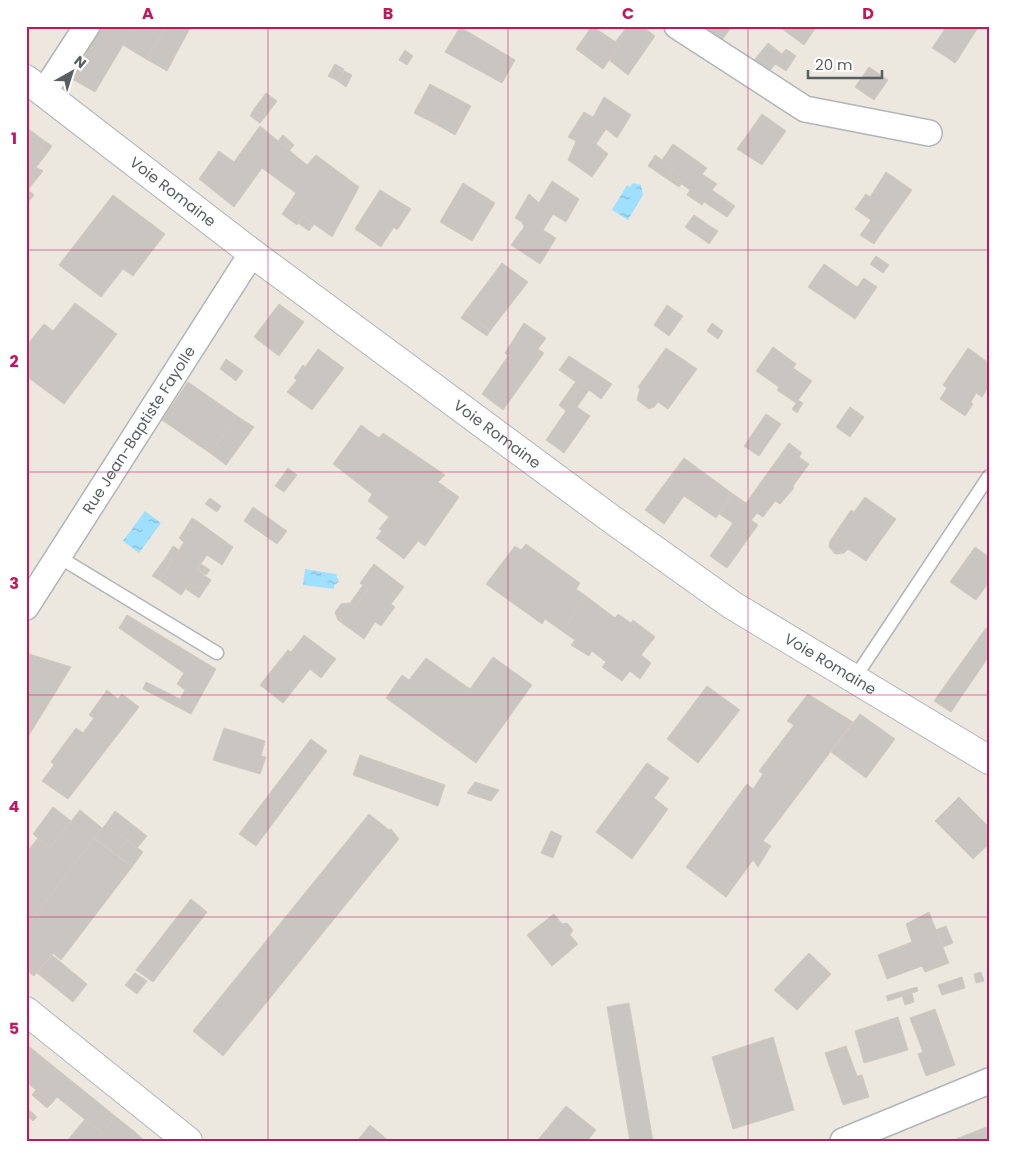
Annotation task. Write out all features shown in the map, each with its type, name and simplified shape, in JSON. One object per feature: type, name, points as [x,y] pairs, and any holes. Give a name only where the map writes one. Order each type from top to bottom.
[{"type":"street","points":[[35,86],[87,26]]},
{"type":"street","points":[[677,26],[805,109],[929,133]]},
{"type":"street","name":"Voie Romaine","points":[[35,86],[252,252],[610,518],[732,605],[989,760]]},
{"type":"street","name":"Rue Jean-Baptiste Fayolle","points":[[26,607],[252,252]]},
{"type":"street","points":[[26,1012],[188,1141]]},
{"type":"street","points":[[843,1141],[989,1081]]},
{"type":"lane","points":[[854,679],[989,476]]},
{"type":"lane","points":[[59,557],[217,653]]},
{"type":"water","points":[[633,183],[641,185],[643,195],[628,220],[612,210],[627,185],[630,187]]},
{"type":"water","points":[[145,511],[161,523],[139,553],[123,541]]},
{"type":"water","points":[[305,569],[336,574],[339,582],[334,585],[334,589],[303,585]]},
{"type":"building","points":[[102,26],[158,26],[164,30],[146,59],[123,45],[95,92],[72,79]]},
{"type":"building","points":[[158,26],[191,26],[167,71],[146,59],[164,30]]},
{"type":"building","points":[[592,26],[620,45],[603,69],[576,49]]},
{"type":"building","points":[[628,26],[642,26],[655,36],[628,75],[609,60],[620,45],[615,42]]},
{"type":"building","points":[[698,26],[732,26],[720,43]]},
{"type":"building","points":[[778,26],[817,26],[804,45]]},
{"type":"building","points":[[947,26],[979,26],[958,59],[948,52],[945,56],[932,48]]},
{"type":"building","points":[[460,27],[515,60],[502,83],[445,52]]},
{"type":"building","points":[[768,43],[782,54],[786,49],[796,56],[786,71],[775,64],[766,76],[750,65]]},
{"type":"building","points":[[405,50],[413,56],[407,65],[399,60]]},
{"type":"building","points":[[948,52],[958,59],[955,63],[945,56]]},
{"type":"building","points":[[335,64],[344,69],[338,81],[328,76]]},
{"type":"building","points":[[869,67],[888,80],[874,100],[855,87]]},
{"type":"building","points":[[344,71],[352,75],[346,87],[338,81]]},
{"type":"building","points":[[430,84],[471,106],[455,135],[434,123],[436,119],[416,109]]},
{"type":"building","points":[[266,93],[277,101],[265,117],[254,109]]},
{"type":"building","points":[[604,97],[631,115],[617,138],[606,129],[596,144],[608,154],[592,177],[568,160],[576,141],[568,137],[584,112],[593,117]]},
{"type":"building","points":[[254,109],[265,117],[260,123],[250,116]]},
{"type":"building","points":[[416,109],[436,119],[434,123],[414,113]]},
{"type":"building","points":[[762,114],[786,131],[762,165],[737,149]]},
{"type":"building","points":[[260,126],[307,165],[316,155],[359,187],[332,237],[303,216],[297,225],[282,214],[296,193],[262,168],[234,207],[199,179],[219,151],[234,162]]},
{"type":"building","points":[[26,127],[46,142],[39,151],[45,156],[29,176],[35,181],[26,192]]},
{"type":"building","points":[[283,135],[294,145],[290,150],[278,141]]},
{"type":"building","points":[[46,142],[52,146],[45,156],[39,151]]},
{"type":"building","points":[[673,144],[707,168],[702,174],[717,184],[712,190],[735,206],[727,217],[704,202],[702,205],[687,195],[690,190],[669,175],[674,168],[662,160]]},
{"type":"building","points":[[655,155],[674,168],[669,175],[682,183],[679,187],[648,166]]},
{"type":"building","points":[[36,167],[43,171],[35,181],[29,176]]},
{"type":"building","points":[[886,172],[912,190],[884,229],[855,209],[866,194],[870,197]]},
{"type":"building","points":[[552,181],[579,199],[566,222],[553,214],[543,230],[556,238],[540,264],[511,245],[524,227],[522,222],[515,218],[529,194],[539,203]]},
{"type":"building","points":[[463,183],[495,203],[472,241],[440,222]]},
{"type":"building","points":[[28,190],[34,195],[26,205],[26,192]]},
{"type":"building","points":[[380,190],[411,209],[397,230],[394,227],[384,242],[358,224]]},
{"type":"building","points":[[113,195],[165,234],[133,276],[123,269],[101,297],[59,265]]},
{"type":"building","points":[[694,215],[710,226],[701,238],[685,227]]},
{"type":"building","points":[[303,216],[314,224],[309,231],[298,223]]},
{"type":"building","points":[[871,220],[884,229],[874,244],[860,235]]},
{"type":"building","points":[[358,224],[384,242],[381,247],[355,229]]},
{"type":"building","points":[[710,226],[718,231],[709,244],[701,238]]},
{"type":"building","points":[[876,256],[889,265],[883,273],[870,264]]},
{"type":"building","points":[[502,263],[528,282],[490,331],[465,312]]},
{"type":"building","points":[[824,264],[857,287],[864,278],[877,287],[855,319],[808,287]]},
{"type":"building","points":[[75,303],[117,334],[64,404],[26,376],[26,346],[44,324],[53,331]]},
{"type":"building","points":[[279,304],[304,322],[279,356],[254,337]]},
{"type":"building","points":[[667,305],[683,316],[669,336],[654,325]]},
{"type":"building","points":[[465,312],[490,331],[487,336],[461,318]]},
{"type":"building","points":[[524,323],[546,338],[538,349],[544,353],[503,410],[482,394],[508,356],[505,353]]},
{"type":"building","points":[[712,323],[723,331],[718,339],[707,331]]},
{"type":"building","points":[[773,347],[796,364],[793,368],[812,381],[796,403],[777,390],[779,387],[756,371]]},
{"type":"building","points":[[666,348],[697,369],[668,409],[658,402],[649,409],[637,400],[640,389],[638,387]]},
{"type":"building","points":[[968,348],[989,363],[989,386],[982,397],[976,393],[971,402],[973,404],[965,416],[940,399],[947,388],[943,385]]},
{"type":"building","points":[[318,349],[344,368],[312,410],[287,392],[297,380],[294,378],[303,365],[305,367]]},
{"type":"building","points":[[569,356],[612,384],[601,399],[589,390],[577,407],[590,416],[564,453],[546,440],[566,411],[559,405],[567,394],[573,398],[577,392],[574,384],[576,382],[559,370]]},
{"type":"building","points":[[226,359],[243,371],[236,381],[220,369]]},
{"type":"building","points":[[188,382],[237,416],[210,453],[162,420]]},
{"type":"building","points":[[574,384],[577,392],[573,398],[567,394]]},
{"type":"building","points":[[798,400],[803,403],[797,413],[792,409]]},
{"type":"building","points":[[850,407],[864,417],[850,437],[836,427]]},
{"type":"building","points":[[766,414],[781,424],[759,456],[744,446]]},
{"type":"building","points":[[237,416],[254,427],[226,465],[210,453]]},
{"type":"building","points":[[361,425],[379,438],[383,433],[445,475],[438,482],[459,497],[425,546],[418,541],[404,559],[376,538],[382,531],[379,529],[389,517],[368,501],[372,494],[333,464]]},
{"type":"building","points":[[789,443],[802,453],[799,457],[809,464],[793,486],[794,488],[780,504],[775,501],[763,517],[757,513],[746,527],[753,532],[727,568],[710,556],[733,523],[719,514],[733,494],[746,503]]},
{"type":"building","points":[[684,458],[733,494],[716,518],[684,496],[664,524],[645,510]]},
{"type":"building","points":[[288,468],[297,475],[284,492],[275,486]]},
{"type":"building","points":[[865,497],[896,519],[866,561],[848,549],[844,553],[835,554],[829,547],[830,541],[851,510],[854,512]]},
{"type":"building","points":[[210,498],[221,506],[217,512],[205,504]]},
{"type":"building","points":[[253,507],[287,531],[277,544],[244,521]]},
{"type":"building","points":[[192,518],[197,521],[190,531],[185,529]]},
{"type":"building","points":[[751,520],[758,525],[753,532],[746,527]]},
{"type":"building","points":[[197,521],[233,547],[222,565],[207,555],[197,569],[205,576],[197,589],[189,584],[181,595],[159,580],[173,562],[166,557],[173,546],[179,550],[184,542],[179,538],[185,529],[190,531]]},
{"type":"building","points":[[526,544],[580,583],[576,589],[586,596],[562,631],[545,619],[542,624],[486,584],[515,546],[521,550]]},
{"type":"building","points":[[975,547],[989,557],[989,582],[976,600],[950,582]]},
{"type":"building","points":[[166,557],[173,562],[159,580],[152,576]]},
{"type":"building","points":[[201,564],[210,570],[206,575],[197,569]]},
{"type":"building","points":[[374,564],[404,587],[391,604],[395,607],[381,626],[375,622],[364,639],[338,620],[335,612],[341,604],[350,603],[355,607],[368,589],[360,583]]},
{"type":"building","points":[[205,576],[211,580],[199,598],[186,589],[189,584],[197,589]]},
{"type":"building","points":[[363,585],[368,589],[355,607],[350,603]]},
{"type":"building","points":[[586,596],[615,618],[618,614],[631,623],[633,620],[655,637],[641,655],[651,663],[640,679],[630,671],[622,681],[602,667],[606,662],[592,651],[589,656],[571,645],[575,640],[562,631]]},
{"type":"building","points":[[127,615],[216,669],[191,714],[143,689],[146,682],[180,699],[185,690],[177,684],[184,673],[119,628]]},
{"type":"building","points":[[986,628],[989,630],[989,656],[951,712],[934,701]]},
{"type":"building","points":[[304,635],[336,659],[321,678],[310,669],[283,703],[260,685],[288,650],[291,652]]},
{"type":"building","points":[[26,653],[71,667],[26,740]]},
{"type":"building","points":[[493,657],[532,685],[476,763],[386,698],[402,675],[409,680],[426,658],[470,689]]},
{"type":"building","points":[[707,686],[740,710],[698,763],[667,739]]},
{"type":"building","points":[[107,690],[118,699],[122,694],[139,707],[68,799],[42,781],[54,765],[51,762],[76,728],[83,733],[94,718],[89,715]]},
{"type":"building","points":[[808,694],[853,722],[763,841],[771,846],[758,867],[753,860],[726,897],[686,867],[747,784],[753,789],[763,774],[759,771],[794,725],[787,721]]},
{"type":"building","points":[[860,714],[895,739],[866,778],[831,752]]},
{"type":"building","points":[[224,728],[265,741],[261,756],[266,757],[260,774],[213,760]]},
{"type":"building","points":[[311,739],[327,751],[256,846],[239,834]]},
{"type":"building","points":[[360,755],[445,785],[438,806],[353,775]]},
{"type":"building","points":[[647,763],[669,778],[654,798],[668,809],[632,859],[596,832]]},
{"type":"building","points":[[475,782],[499,790],[491,801],[467,793]]},
{"type":"building","points":[[959,797],[989,827],[989,844],[973,859],[939,825],[952,812],[948,808]]},
{"type":"building","points":[[53,807],[71,821],[50,848],[33,834]]},
{"type":"building","points":[[948,808],[952,812],[939,825],[935,821]]},
{"type":"building","points":[[80,810],[102,828],[26,927],[26,853],[38,838],[50,848]]},
{"type":"building","points":[[115,811],[147,836],[137,848],[106,824]]},
{"type":"building","points":[[369,814],[389,830],[391,829],[399,839],[223,1056],[193,1031]]},
{"type":"building","points":[[106,824],[127,840],[116,854],[94,838]]},
{"type":"building","points":[[551,831],[562,836],[553,858],[541,853]]},
{"type":"building","points":[[94,838],[132,867],[61,960],[53,953],[34,976],[26,970],[26,927]]},
{"type":"building","points":[[127,840],[143,852],[132,867],[116,854]]},
{"type":"building","points":[[191,899],[207,912],[153,982],[136,970]]},
{"type":"building","points":[[929,912],[949,963],[925,972],[922,966],[887,979],[878,955],[912,942],[906,924]]},
{"type":"building","points":[[554,914],[562,924],[567,923],[573,930],[570,935],[578,944],[552,966],[527,935]]},
{"type":"building","points":[[946,926],[953,943],[943,947],[936,930]]},
{"type":"building","points":[[809,953],[831,974],[797,1010],[774,990]]},
{"type":"building","points":[[52,955],[87,984],[73,1002],[37,973]]},
{"type":"building","points":[[981,972],[984,981],[976,983],[974,974]]},
{"type":"building","points":[[135,973],[147,981],[137,994],[125,985]]},
{"type":"building","points":[[962,977],[965,988],[942,995],[938,985]]},
{"type":"building","points":[[917,987],[918,991],[888,1001],[886,996]]},
{"type":"building","points":[[912,993],[914,1002],[905,1005],[902,996]]},
{"type":"building","points":[[629,1003],[653,1141],[630,1141],[607,1007]]},
{"type":"building","points":[[935,1009],[955,1065],[926,1076],[918,1054],[923,1052],[910,1018]]},
{"type":"building","points":[[898,1017],[908,1050],[864,1063],[855,1031]]},
{"type":"building","points":[[773,1037],[794,1110],[733,1129],[712,1057]]},
{"type":"building","points":[[26,1044],[115,1116],[102,1133],[57,1097],[52,1103],[26,1082]]},
{"type":"building","points":[[846,1046],[857,1076],[862,1075],[869,1097],[843,1105],[825,1053]]},
{"type":"building","points":[[36,1090],[52,1103],[47,1108],[32,1095]]},
{"type":"building","points":[[566,1106],[596,1130],[587,1141],[537,1141]]},
{"type":"building","points":[[26,1107],[37,1117],[33,1121],[26,1115]]},
{"type":"building","points":[[115,1116],[135,1132],[128,1141],[96,1141]]},
{"type":"building","points":[[85,1119],[102,1133],[96,1141],[67,1141]]},
{"type":"building","points":[[370,1125],[389,1141],[357,1141]]},
{"type":"building","points":[[989,1126],[989,1141],[957,1141],[956,1139]]},
{"type":"building","points":[[135,1132],[145,1141],[128,1141]]}]
